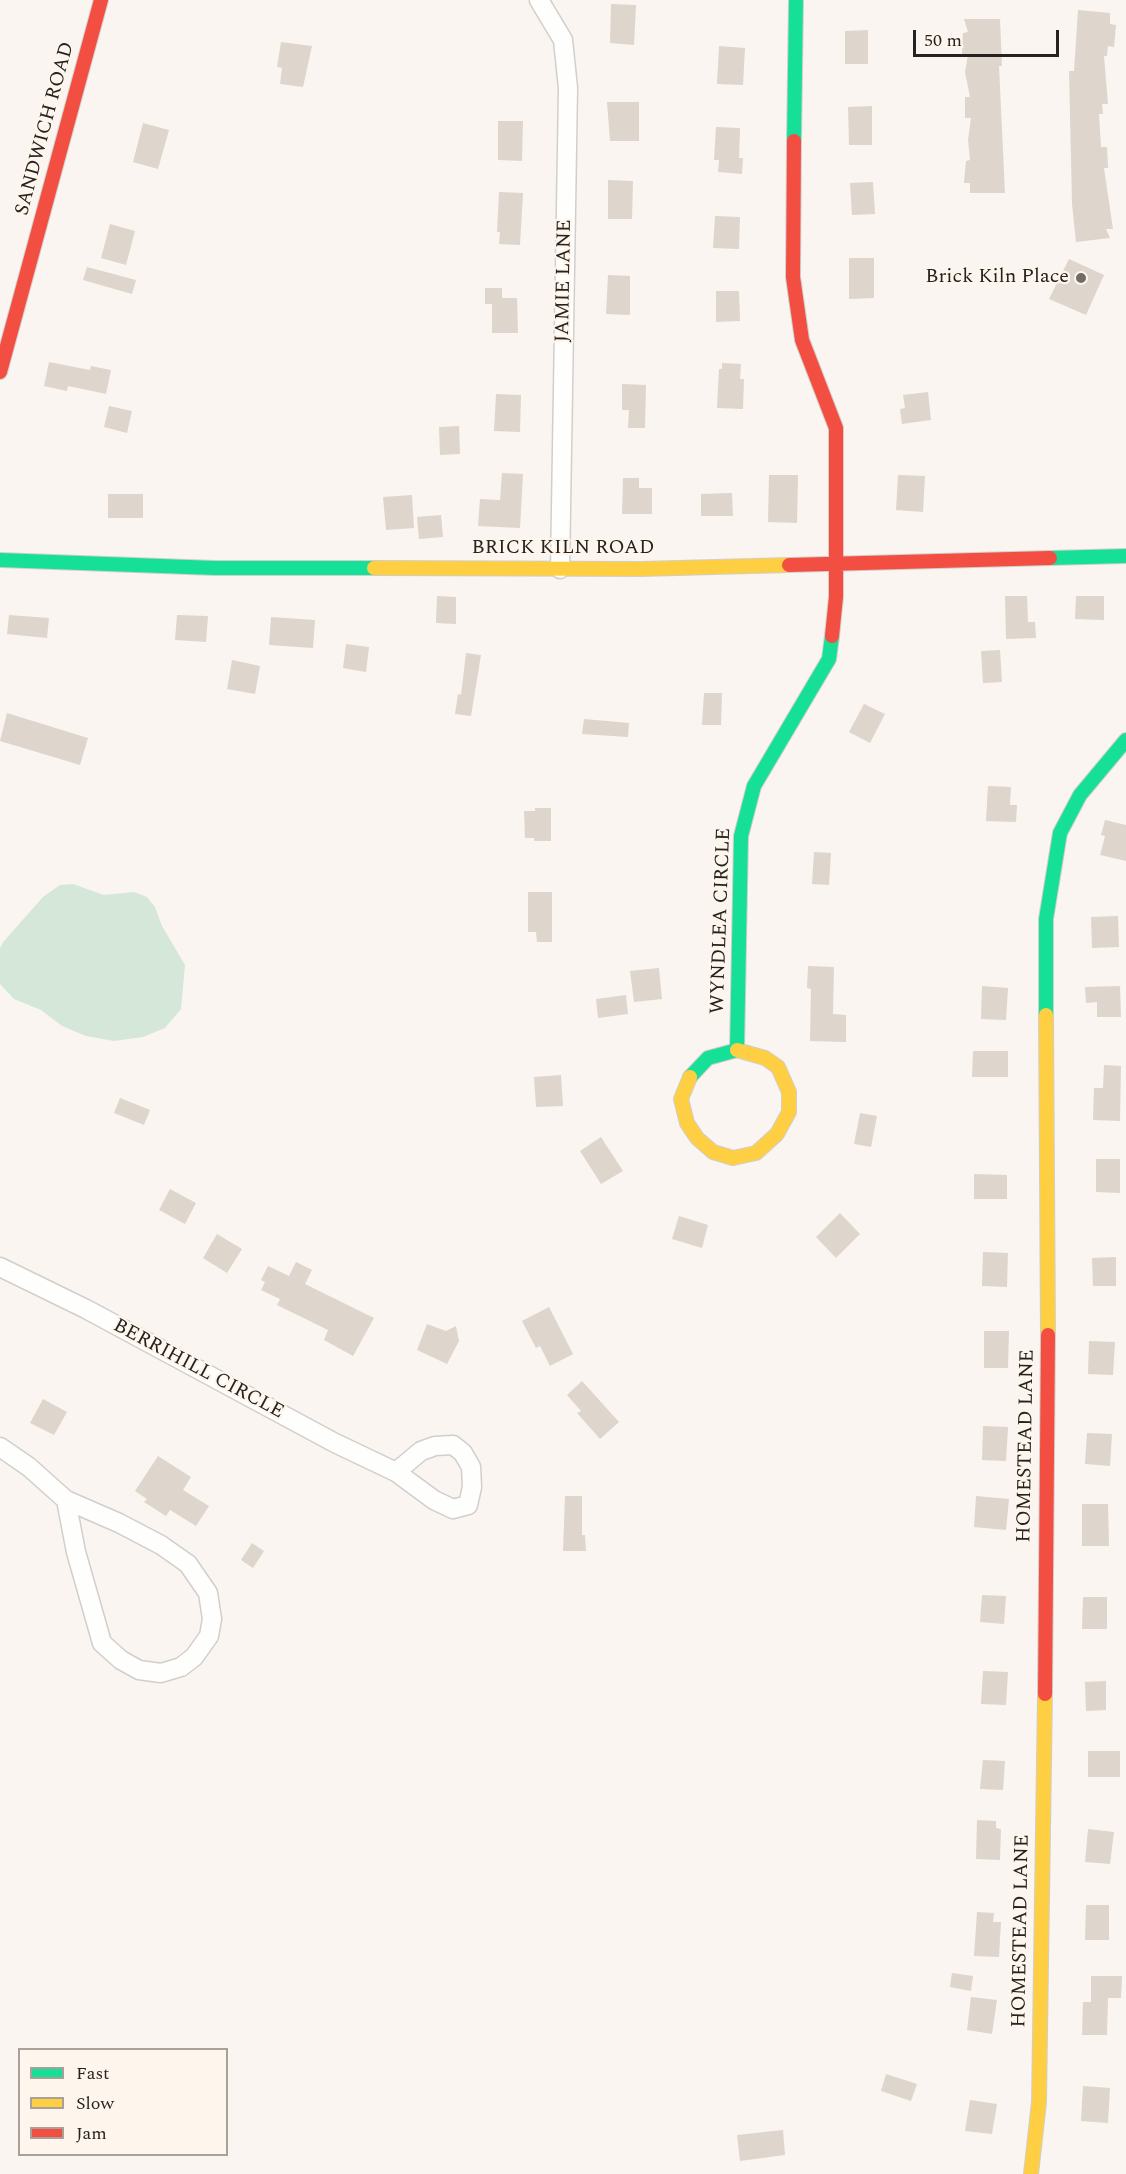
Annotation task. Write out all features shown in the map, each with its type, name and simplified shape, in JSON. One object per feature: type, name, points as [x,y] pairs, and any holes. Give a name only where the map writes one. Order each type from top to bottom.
[{"type":"street","name":"SANDWICH ROAD","points":[[0,372],[101,0]]},
{"type":"street","name":"JAMIE LANE","points":[[539,0],[564,40],[568,88],[560,568]]},
{"type":"street","points":[[796,0],[793,277],[802,340],[836,428],[836,564]]},
{"type":"street","name":"BRICK KILN ROAD","points":[[0,560],[215,568],[560,568],[836,564],[1126,556]]},
{"type":"street","name":"WYNDLEA CIRCLE","points":[[737,1050],[741,836],[754,786],[829,659],[836,564]]},
{"type":"street","name":"HOMESTEAD LANE","points":[[1031,2174],[1039,2102],[1045,1624],[1048,1331],[1046,919],[1060,833],[1080,795],[1126,740]]},
{"type":"street","points":[[737,1050],[765,1058],[777,1067],[789,1092],[789,1112],[777,1134],[756,1153],[733,1158],[712,1152],[697,1138],[687,1123],[681,1099],[689,1078],[708,1058],[737,1050]]},
{"type":"street","name":"BERRIHILL CIRCLE","points":[[0,1267],[86,1309],[335,1443],[396,1472]]},
{"type":"street","points":[[0,1447],[29,1467],[66,1500],[119,1523],[161,1545],[188,1564],[202,1581],[211,1600],[212,1618],[209,1636],[194,1656],[181,1667],[161,1673],[139,1670],[121,1660],[102,1643],[76,1552],[66,1500]]},
{"type":"green space","points":[[73,884],[104,895],[134,892],[147,897],[155,907],[162,926],[185,965],[181,1009],[165,1028],[143,1037],[114,1041],[86,1036],[62,1026],[41,1010],[14,999],[0,984],[0,948],[4,941],[43,897],[60,885]]},
{"type":"building","points":[[611,4],[636,5],[634,45],[610,43]]},
{"type":"building","points":[[1078,10],[1110,13],[1110,24],[1116,25],[1114,47],[1108,46],[1107,56],[1104,56],[1108,104],[1102,104],[1103,114],[1099,114],[1101,147],[1107,147],[1108,168],[1104,168],[1113,229],[1106,229],[1110,238],[1076,242],[1072,204],[1069,71],[1074,71]]},
{"type":"building","points":[[964,19],[1000,19],[1002,66],[999,66],[1005,193],[970,193],[970,183],[964,183],[966,161],[970,160],[968,140],[971,118],[965,118],[965,97],[970,97],[965,72],[968,55],[962,55],[963,33],[968,32]]},
{"type":"building","points":[[868,30],[868,64],[845,64],[845,31]]},
{"type":"building","points":[[281,42],[312,46],[303,87],[280,84],[282,68],[277,67]]},
{"type":"building","points":[[719,46],[745,48],[743,85],[717,84]]},
{"type":"building","points":[[607,102],[639,102],[639,141],[610,141]]},
{"type":"building","points":[[872,106],[872,145],[849,145],[848,107]]},
{"type":"building","points":[[498,121],[523,121],[522,161],[498,160]]},
{"type":"building","points":[[143,123],[169,130],[158,169],[133,162]]},
{"type":"building","points":[[716,127],[740,128],[739,158],[743,158],[742,174],[718,172],[719,160],[714,160]]},
{"type":"building","points":[[608,180],[633,181],[632,219],[608,219]]},
{"type":"building","points":[[873,182],[875,214],[852,215],[850,183]]},
{"type":"building","points":[[499,192],[523,193],[520,245],[499,244],[500,232],[497,232]]},
{"type":"building","points":[[715,216],[740,217],[739,249],[713,248]]},
{"type":"building","points":[[110,224],[135,231],[126,265],[101,258]]},
{"type":"building","points":[[849,258],[874,258],[874,298],[849,299]]},
{"type":"building","points":[[1069,259],[1104,275],[1086,315],[1049,299]]},
{"type":"building","points":[[87,267],[136,280],[132,294],[83,280]]},
{"type":"building","points":[[608,275],[630,276],[630,315],[606,314]]},
{"type":"building","points":[[485,288],[502,288],[502,298],[517,298],[518,333],[492,333],[492,304],[485,304]]},
{"type":"building","points":[[716,291],[739,291],[740,321],[716,322]]},
{"type":"building","points":[[49,362],[90,370],[91,366],[111,370],[106,394],[68,386],[67,391],[44,386]]},
{"type":"building","points":[[722,363],[741,364],[740,379],[744,379],[743,409],[717,408],[719,369],[722,369]]},
{"type":"building","points":[[622,384],[646,385],[645,428],[628,428],[629,410],[622,410]]},
{"type":"building","points":[[928,392],[931,420],[902,424],[900,409],[905,408],[903,395]]},
{"type":"building","points":[[496,394],[521,395],[520,432],[494,431]]},
{"type":"building","points":[[109,406],[132,411],[127,433],[104,427]]},
{"type":"building","points":[[459,426],[460,454],[440,455],[439,427]]},
{"type":"building","points":[[502,473],[523,474],[520,528],[478,526],[480,499],[500,500]]},
{"type":"building","points":[[769,475],[798,475],[797,523],[768,522]]},
{"type":"building","points":[[898,475],[925,476],[923,512],[896,510]]},
{"type":"building","points":[[623,478],[639,478],[639,488],[652,488],[652,514],[622,514]]},
{"type":"building","points":[[732,493],[733,516],[701,516],[701,494]]},
{"type":"building","points":[[108,494],[143,494],[143,518],[108,518]]},
{"type":"building","points":[[412,495],[414,528],[386,530],[383,497]]},
{"type":"building","points":[[441,515],[443,537],[419,539],[417,517]]},
{"type":"building","points":[[437,596],[456,597],[456,624],[436,623]]},
{"type":"building","points":[[1005,596],[1027,596],[1028,622],[1035,622],[1036,638],[1006,639]]},
{"type":"building","points":[[1076,596],[1104,596],[1104,620],[1075,619]]},
{"type":"building","points":[[9,615],[49,618],[47,638],[7,634]]},
{"type":"building","points":[[177,615],[208,616],[206,642],[175,640]]},
{"type":"building","points":[[271,617],[315,620],[313,648],[269,645]]},
{"type":"building","points":[[346,644],[369,647],[366,672],[343,668]]},
{"type":"building","points":[[1000,650],[1002,682],[983,683],[981,651]]},
{"type":"building","points":[[466,653],[481,655],[471,716],[455,714],[458,694],[461,695]]},
{"type":"building","points":[[232,660],[260,666],[255,694],[227,689]]},
{"type":"building","points":[[704,693],[722,693],[721,725],[702,725]]},
{"type":"building","points":[[864,704],[885,714],[870,743],[849,732]]},
{"type":"building","points":[[7,713],[88,738],[80,765],[0,741]]},
{"type":"building","points":[[584,719],[629,723],[628,737],[582,734]]},
{"type":"building","points":[[988,786],[1011,787],[1010,805],[1017,805],[1016,822],[986,821]]},
{"type":"building","points":[[535,808],[551,808],[551,841],[534,841],[534,838],[525,838],[524,811],[535,811]]},
{"type":"building","points":[[1105,820],[1126,825],[1126,861],[1100,855],[1105,836],[1101,835]]},
{"type":"building","points":[[814,852],[831,853],[829,885],[812,884]]},
{"type":"building","points":[[528,892],[552,892],[552,942],[537,942],[536,932],[528,932]]},
{"type":"building","points":[[1118,916],[1119,947],[1092,948],[1091,917]]},
{"type":"building","points":[[808,966],[834,967],[833,1014],[846,1015],[846,1042],[810,1041],[811,989],[807,988]]},
{"type":"building","points":[[659,968],[662,999],[634,1002],[630,971]]},
{"type":"building","points":[[982,986],[1008,988],[1006,1020],[981,1019]]},
{"type":"building","points":[[1120,986],[1121,1017],[1097,1017],[1097,1002],[1086,1003],[1085,987]]},
{"type":"building","points":[[626,995],[628,1014],[598,1018],[596,999]]},
{"type":"building","points":[[973,1051],[1008,1051],[1008,1077],[972,1077]]},
{"type":"building","points":[[1104,1065],[1121,1066],[1120,1121],[1093,1120],[1094,1088],[1103,1088]]},
{"type":"building","points":[[561,1075],[563,1106],[536,1107],[534,1077]]},
{"type":"building","points":[[120,1098],[150,1110],[144,1125],[114,1113]]},
{"type":"building","points":[[860,1113],[877,1116],[871,1147],[854,1144]]},
{"type":"building","points":[[601,1137],[623,1171],[601,1184],[580,1151]]},
{"type":"building","points":[[1096,1159],[1120,1159],[1120,1193],[1096,1192]]},
{"type":"building","points":[[974,1174],[1007,1175],[1007,1199],[974,1199]]},
{"type":"building","points":[[170,1189],[196,1203],[185,1224],[159,1210]]},
{"type":"building","points":[[840,1213],[860,1234],[836,1258],[816,1237]]},
{"type":"building","points":[[679,1216],[708,1225],[702,1248],[672,1239]]},
{"type":"building","points":[[217,1234],[242,1249],[227,1273],[203,1258]]},
{"type":"building","points":[[983,1252],[1008,1253],[1007,1287],[982,1286]]},
{"type":"building","points":[[1116,1257],[1116,1286],[1093,1286],[1092,1258]]},
{"type":"building","points":[[296,1262],[312,1270],[305,1284],[374,1318],[353,1356],[324,1340],[328,1330],[277,1305],[280,1299],[261,1290],[265,1282],[261,1280],[268,1266],[289,1276]]},
{"type":"building","points":[[549,1307],[573,1354],[550,1366],[540,1346],[536,1348],[522,1321]]},
{"type":"building","points":[[427,1324],[446,1331],[456,1326],[459,1341],[447,1364],[417,1350]]},
{"type":"building","points":[[984,1331],[1009,1331],[1008,1368],[984,1368]]},
{"type":"building","points":[[1089,1341],[1115,1342],[1113,1375],[1088,1374]]},
{"type":"building","points":[[582,1381],[619,1422],[600,1439],[577,1413],[581,1411],[567,1395]]},
{"type":"building","points":[[43,1399],[67,1412],[54,1435],[30,1423]]},
{"type":"building","points":[[983,1426],[1008,1427],[1006,1461],[982,1460]]},
{"type":"building","points":[[1087,1433],[1112,1434],[1110,1466],[1085,1464]]},
{"type":"building","points":[[158,1456],[191,1477],[183,1490],[209,1506],[196,1526],[170,1510],[166,1516],[144,1502],[147,1499],[135,1491]]},
{"type":"building","points":[[565,1496],[582,1496],[582,1535],[585,1535],[586,1551],[563,1551]]},
{"type":"building","points":[[976,1496],[1009,1499],[1006,1530],[974,1527]]},
{"type":"building","points":[[1082,1504],[1108,1504],[1109,1546],[1082,1546]]},
{"type":"building","points":[[252,1543],[264,1551],[253,1568],[241,1560]]},
{"type":"building","points":[[982,1595],[1006,1596],[1004,1624],[980,1622]]},
{"type":"building","points":[[1083,1597],[1107,1597],[1107,1629],[1082,1629]]},
{"type":"building","points":[[983,1671],[1008,1672],[1006,1705],[981,1704]]},
{"type":"building","points":[[1106,1681],[1106,1710],[1086,1711],[1085,1682]]},
{"type":"building","points":[[1088,1751],[1120,1751],[1120,1777],[1088,1777]]},
{"type":"building","points":[[983,1760],[1005,1761],[1003,1790],[980,1789]]},
{"type":"building","points":[[977,1820],[996,1821],[996,1828],[1001,1829],[1000,1860],[976,1859]]},
{"type":"building","points":[[1088,1829],[1114,1832],[1110,1864],[1085,1862]]},
{"type":"building","points":[[1086,1905],[1109,1905],[1109,1940],[1085,1940]]},
{"type":"building","points":[[977,1912],[994,1913],[993,1922],[1001,1922],[999,1957],[974,1956]]},
{"type":"building","points":[[952,1973],[973,1976],[971,1991],[950,1987]]},
{"type":"building","points":[[1091,1976],[1122,1976],[1121,1998],[1108,1998],[1107,2035],[1082,2035],[1083,2002],[1091,2002]]},
{"type":"building","points":[[971,1997],[997,2000],[992,2034],[967,2030]]},
{"type":"building","points":[[886,2074],[917,2084],[911,2101],[881,2091]]},
{"type":"building","points":[[1083,2086],[1110,2088],[1108,2123],[1081,2121]]},
{"type":"building","points":[[970,2100],[997,2104],[992,2134],[965,2131]]},
{"type":"building","points":[[783,2130],[785,2155],[740,2161],[737,2135]]},
{"type":"traffic: fast","points":[[794,141],[796,0]]},
{"type":"traffic: fast","points":[[1050,558],[1126,556]]},
{"type":"traffic: fast","points":[[0,560],[215,568],[374,568]]},
{"type":"traffic: fast","points":[[690,1077],[708,1058],[737,1050],[741,836],[754,786],[829,659],[832,636]]},
{"type":"traffic: fast","points":[[1046,1015],[1046,919],[1060,833],[1080,795],[1126,740]]},
{"type":"traffic: slow","points":[[374,568],[641,569],[789,565]]},
{"type":"traffic: slow","points":[[1046,1015],[1048,1335]]},
{"type":"traffic: slow","points":[[690,1077],[681,1099],[687,1123],[697,1138],[713,1152],[733,1158],[756,1153],[777,1134],[789,1112],[789,1092],[778,1067],[765,1058],[737,1050]]},
{"type":"traffic: slow","points":[[1031,2174],[1039,2102],[1045,1694]]},
{"type":"traffic: jam","points":[[0,372],[101,0]]},
{"type":"traffic: jam","points":[[794,141],[793,277],[802,340],[836,428],[836,597],[832,636]]},
{"type":"traffic: jam","points":[[789,565],[1050,558]]},
{"type":"traffic: jam","points":[[1045,1694],[1048,1335]]},
{"type":"place","name":"Brick Kiln Place","points":[[1081,278]]}]
